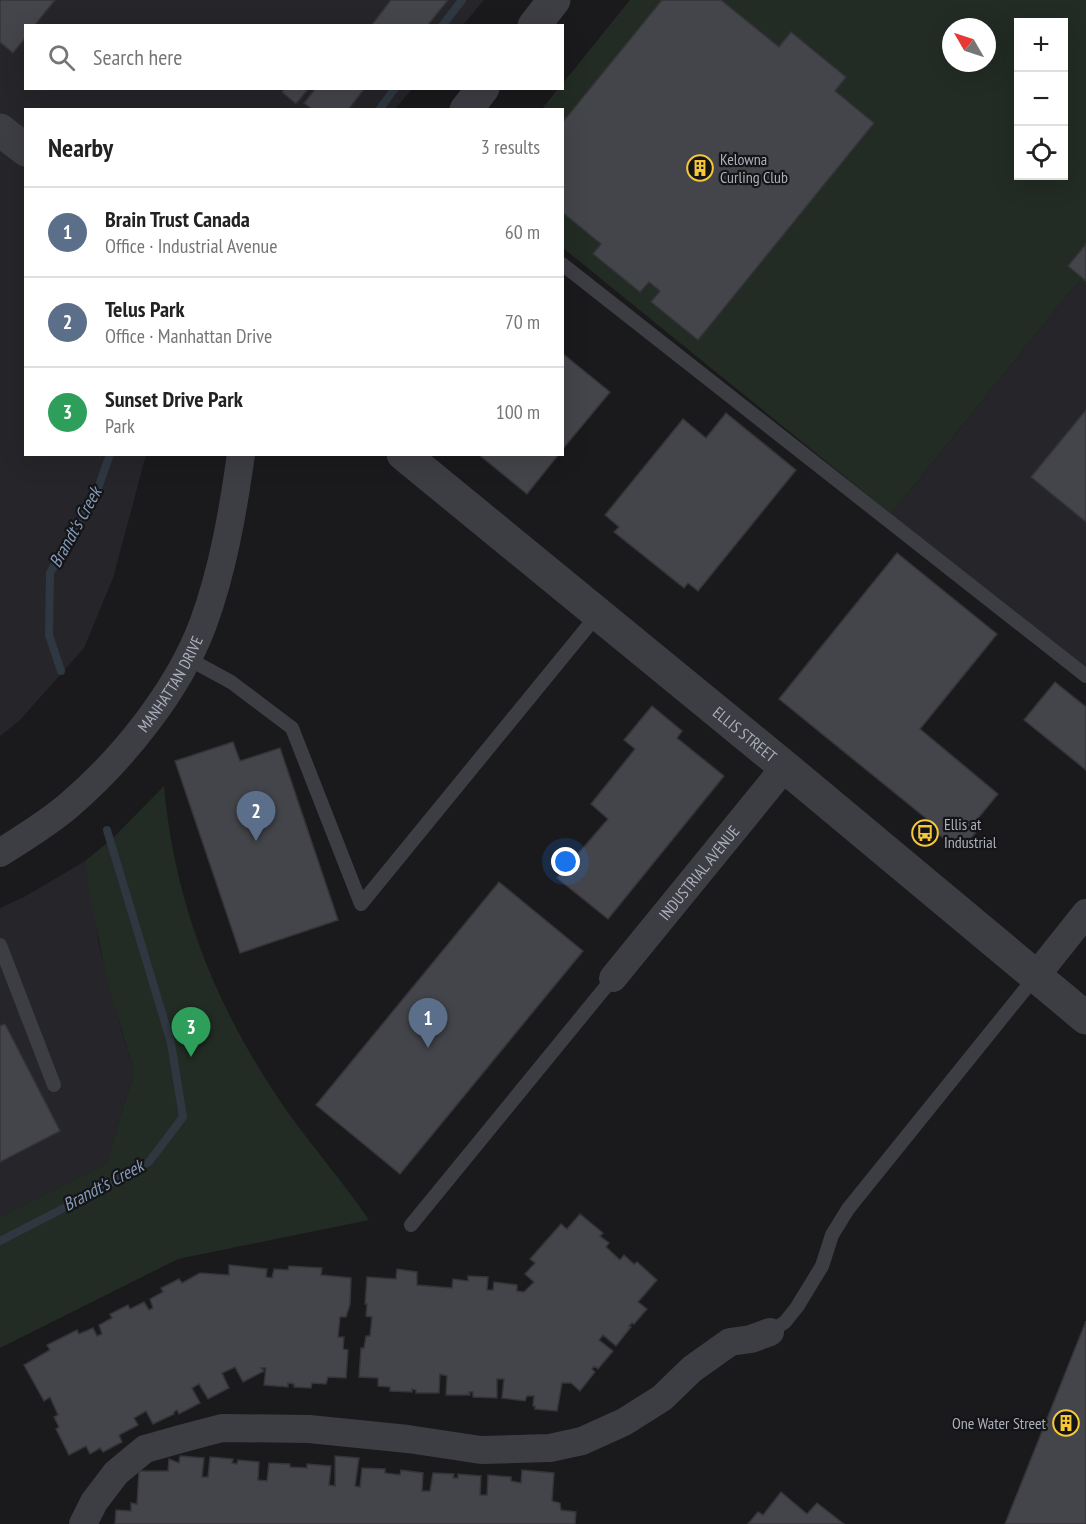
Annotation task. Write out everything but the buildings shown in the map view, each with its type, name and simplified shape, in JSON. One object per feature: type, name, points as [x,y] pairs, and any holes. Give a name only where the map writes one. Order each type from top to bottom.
[{"type":"street","points":[[536,24],[554,0]]},
{"type":"street","points":[[468,108],[481,90]]},
{"type":"street","points":[[0,130],[24,148]]},
{"type":"street","name":"MANHATTAN DRIVE","points":[[0,853],[69,806],[107,769],[147,723],[187,657],[202,625],[222,562],[241,456]]},
{"type":"street","name":"ELLIS STREET","points":[[405,456],[785,767],[1086,1018]]},
{"type":"street","name":"INDUSTRIAL AVENUE","points":[[613,978],[785,767]]},
{"type":"street","points":[[1035,977],[1086,913]]},
{"type":"street","points":[[83,1524],[94,1502],[116,1473],[145,1449],[184,1438],[222,1428],[309,1429],[408,1439],[481,1450],[550,1448],[582,1441],[624,1422],[662,1398],[692,1370],[730,1342],[751,1339],[770,1332]]},
{"type":"lane","points":[[564,266],[1086,676]]},
{"type":"lane","points":[[187,657],[231,682],[292,728],[362,904],[598,614]]},
{"type":"lane","points":[[0,945],[5,973],[54,1084]]},
{"type":"lane","points":[[770,1332],[785,1322],[797,1306],[822,1266],[832,1235],[848,1209],[1035,977]]},
{"type":"lane","points":[[411,1225],[613,978]]},
{"type":"shaded area","points":[[0,0],[484,0],[464,24],[24,24],[24,90],[411,90],[396,108],[24,108],[24,456],[146,456],[113,578],[84,648],[19,721],[0,736]]},
{"type":"shaded area","points":[[630,0],[1086,0],[1086,287],[1079,281],[891,514],[564,249],[564,108],[543,108],[557,90],[564,90],[564,82]]},
{"type":"shaded area","points":[[1079,281],[1086,287],[1086,678],[891,514]]},
{"type":"shaded area","points":[[164,786],[178,875],[204,959],[222,999],[241,1038],[289,1114],[369,1220],[178,1259],[0,1348],[0,1217],[106,1164],[134,1072],[109,987],[91,903],[85,861],[113,838]]},
{"type":"shaded area","points":[[85,861],[99,944],[134,1072],[106,1164],[0,1217],[0,908],[26,896]]},
{"type":"waterway","name":"Brandt's Creek","points":[[444,24],[462,0]]},
{"type":"waterway","name":"Brandt's Creek","points":[[380,108],[394,90]]},
{"type":"waterway","name":"Brandt's Creek","points":[[61,671],[49,635],[50,573],[97,491],[109,456]]},
{"type":"waterway","name":"Brandt's Creek","points":[[0,1241],[149,1162],[183,1117],[171,1043],[107,830]]},
{"type":"place","name":"Kelowna Curling Club","points":[[700,168]]},
{"type":"place","name":"Ellis at Industrial","points":[[925,833]]},
{"type":"place","name":"Telus Park","points":[[256,841]]},
{"type":"place","name":"Brain Trust Canada","points":[[428,1048]]},
{"type":"place","name":"Sunset Drive Park","points":[[191,1057]]},
{"type":"place","name":"One Water Street","points":[[1066,1423]]}]
